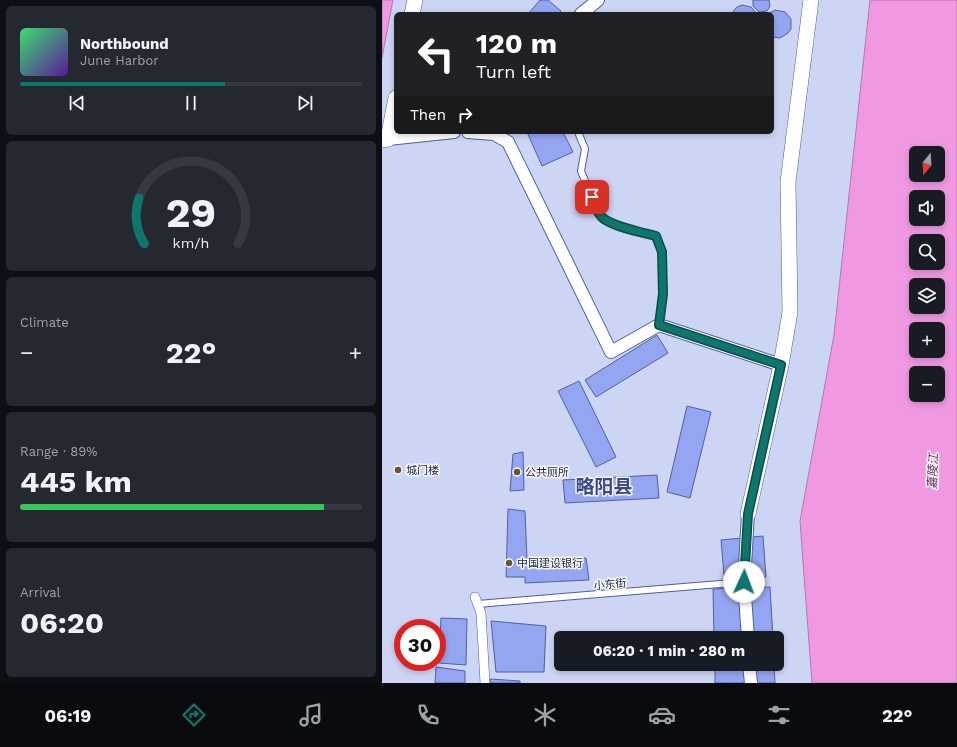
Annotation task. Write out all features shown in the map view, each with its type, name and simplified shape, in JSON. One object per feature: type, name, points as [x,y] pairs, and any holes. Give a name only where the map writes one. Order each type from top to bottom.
[{"type":"street","points":[[412,12],[415,0]]},
{"type":"street","points":[[583,12],[598,0]]},
{"type":"street","points":[[748,631],[744,582],[748,514],[781,365],[790,312],[788,182],[811,0]]},
{"type":"street","points":[[394,107],[386,142],[440,134]]},
{"type":"street","points":[[494,134],[508,142],[611,352],[659,325],[781,365]]},
{"type":"street","points":[[477,601],[481,612],[485,683]]},
{"type":"street","points":[[750,671],[751,683]]},
{"type":"lane","points":[[579,134],[585,149],[581,171],[597,210],[604,219],[625,228],[656,236],[662,252],[663,294],[659,325]]},
{"type":"lane","name":"小东街","points":[[477,601],[744,582]]},
{"type":"water","points":[[382,0],[393,0],[382,58]]},
{"type":"water","name":"嘉陵江","points":[[870,0],[957,0],[957,683],[812,683],[800,521],[834,335]]},
{"type":"building","points":[[540,0],[548,0],[561,11],[560,12],[530,12]]},
{"type":"building","points":[[753,0],[769,0],[770,6],[767,11],[759,12],[753,6]]},
{"type":"building","points":[[742,5],[751,7],[755,12],[733,12],[737,7]]},
{"type":"building","points":[[775,10],[785,12],[791,19],[791,29],[780,38],[774,37],[774,12],[772,12]]},
{"type":"building","points":[[528,134],[564,134],[573,152],[542,166]]},
{"type":"building","points":[[657,335],[668,353],[596,397],[585,380]]},
{"type":"building","points":[[579,381],[616,457],[596,467],[558,391]]},
{"type":"building","points":[[687,406],[711,412],[690,498],[667,492]]},
{"type":"building","name":"公共厕所","points":[[523,452],[524,490],[510,491],[513,454]]},
{"type":"building","points":[[657,475],[659,498],[565,503],[563,480]]},
{"type":"building","points":[[508,509],[525,511],[527,559],[586,558],[589,580],[525,583],[525,577],[506,577]]},
{"type":"building","points":[[763,536],[766,577],[749,579],[749,573],[724,575],[721,540]]},
{"type":"building","points":[[770,587],[773,631],[714,631],[713,589]]},
{"type":"building","points":[[441,618],[467,619],[466,665],[446,664],[446,619]]},
{"type":"building","points":[[491,621],[546,626],[544,672],[496,672]]},
{"type":"building","points":[[446,668],[465,671],[465,683],[435,683],[436,671],[446,671]]},
{"type":"building","points":[[715,671],[774,671],[775,683],[715,683]]},
{"type":"building","points":[[490,679],[520,681],[520,683],[490,683]]},
{"type":"place","name":"城门楼","points":[[398,470]]},
{"type":"place","name":"公共厕所","points":[[517,472]]},
{"type":"place","name":"中国建设银行","points":[[509,563]]},
{"type":"district","name":"略阳县","points":[[604,486]]},
{"type":"route","points":[[592,197],[597,210],[604,219],[625,228],[656,236],[662,252],[663,294],[659,325],[781,365],[748,514],[744,582]]}]
